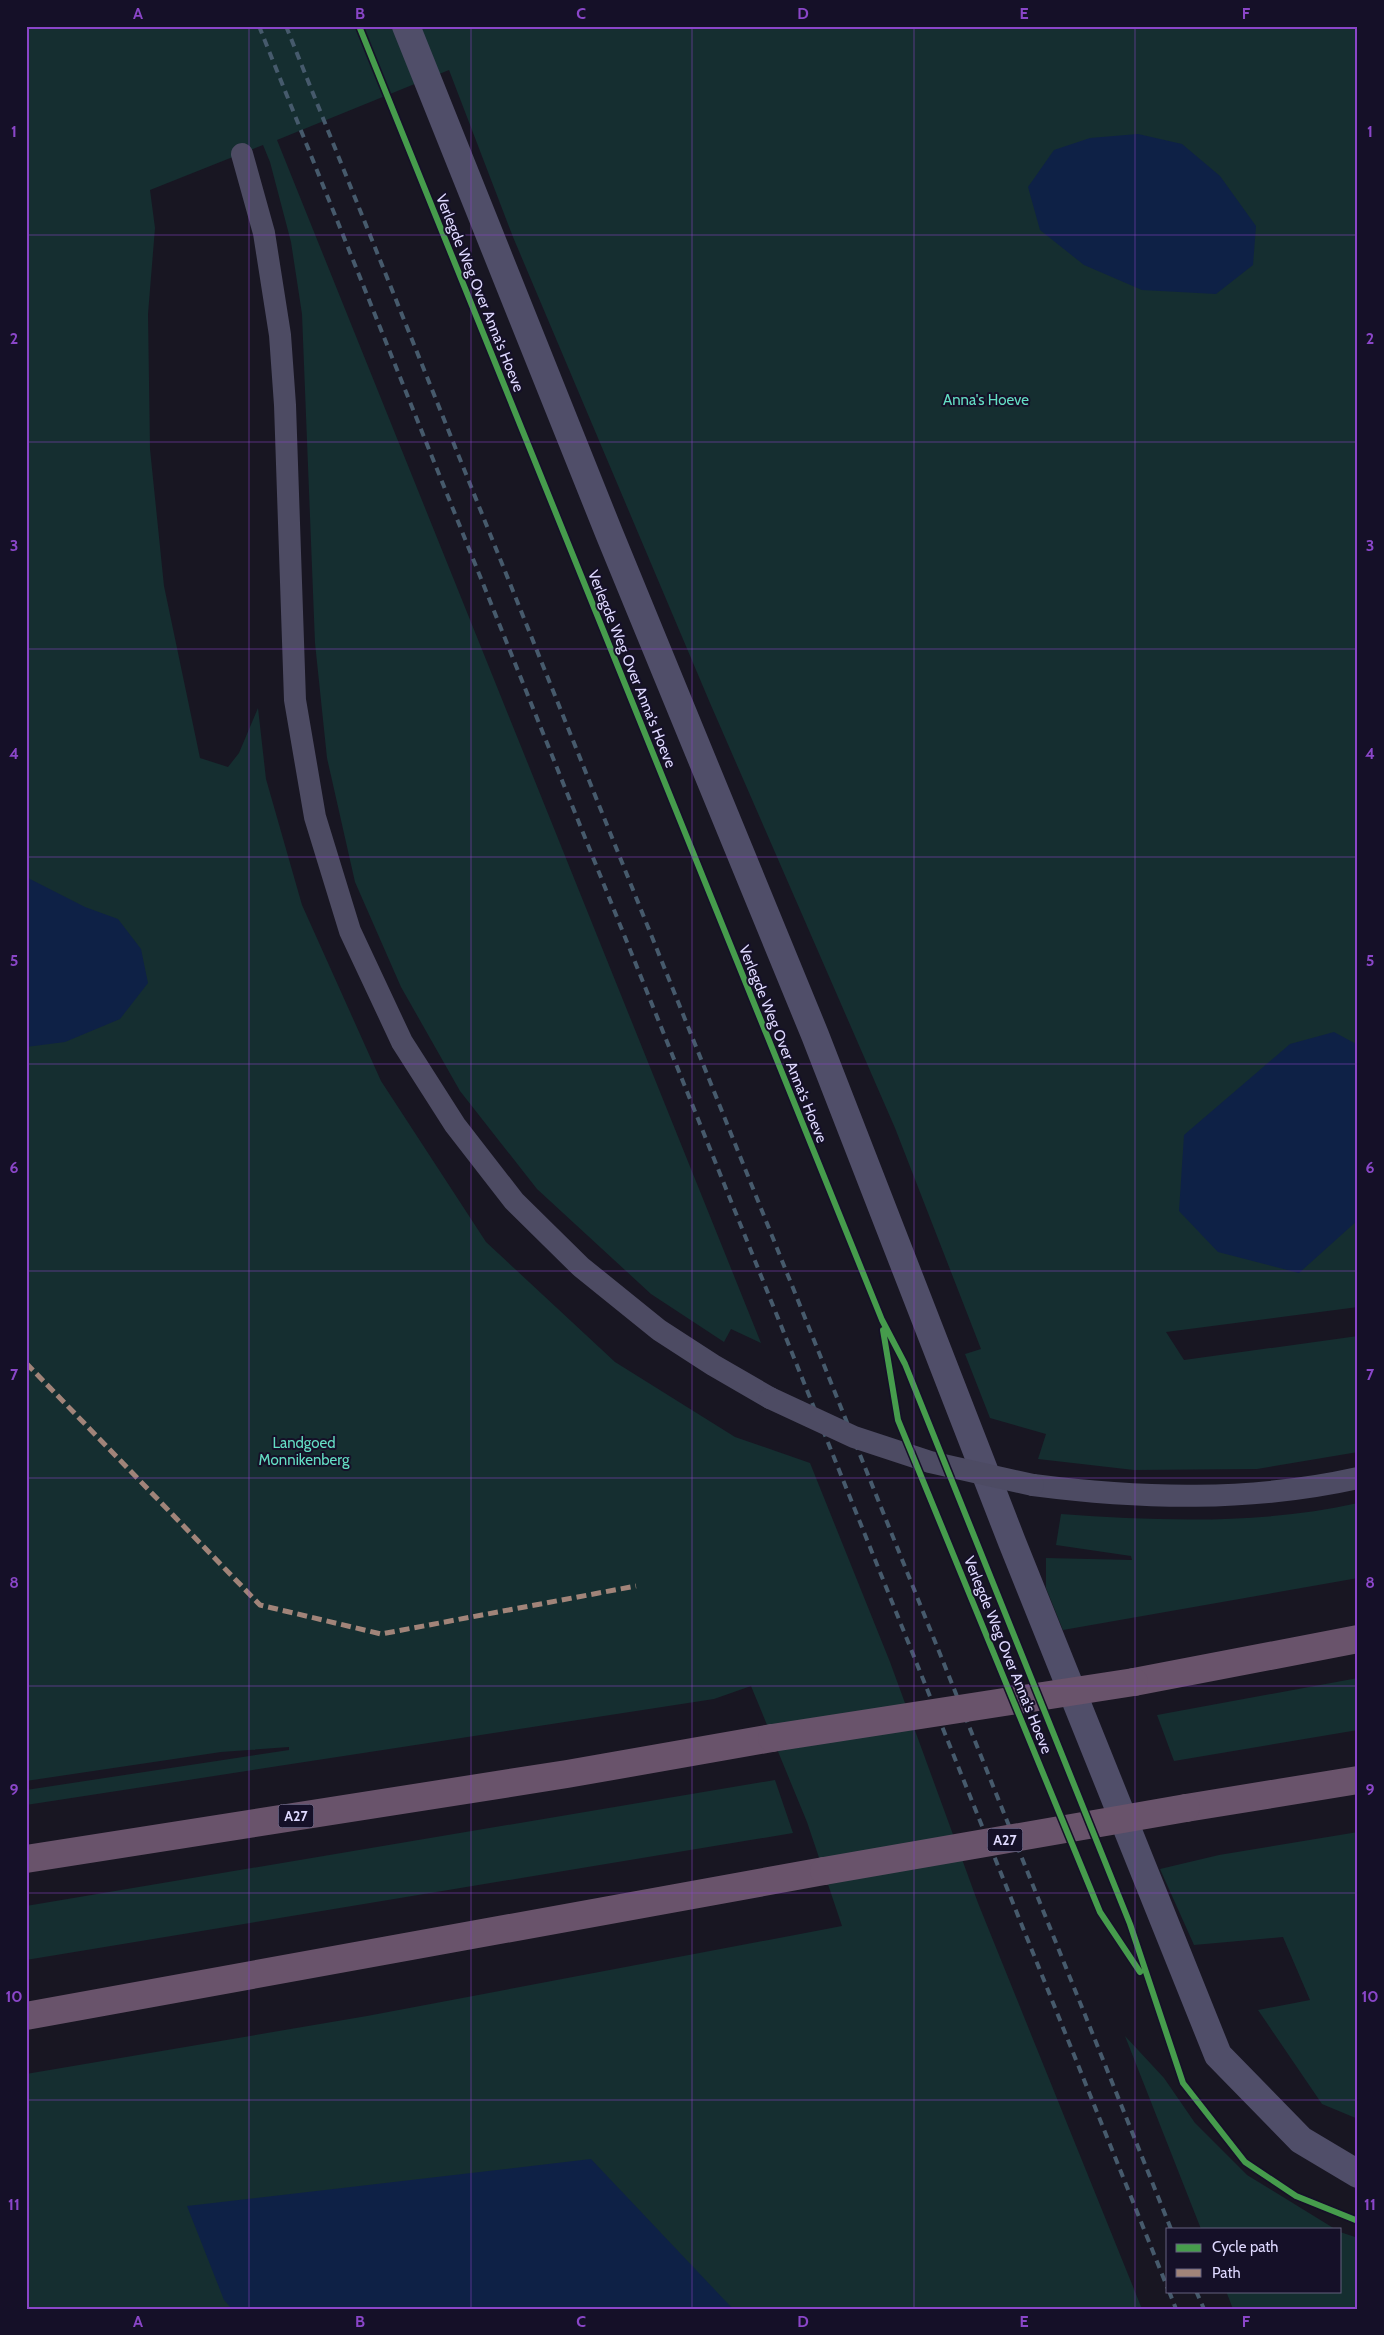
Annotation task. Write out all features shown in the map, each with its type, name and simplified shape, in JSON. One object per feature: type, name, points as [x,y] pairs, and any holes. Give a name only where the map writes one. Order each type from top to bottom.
[{"type":"highway","name":"A27","points":[[26,1858],[567,1774],[772,1738],[1134,1682],[1358,1639]]},
{"type":"highway","name":"A27","points":[[26,2016],[824,1871],[1358,1780]]},
{"type":"main road","name":"Verlegde Weg Over Anna's Hoeve","points":[[406,26],[609,533],[815,1035],[1015,1551],[1218,2055],[1301,2140],[1358,2174]]},
{"type":"lane","points":[[242,154],[264,233],[280,335],[285,405],[295,700],[315,817],[350,931],[402,1042],[455,1125],[514,1201],[581,1267],[659,1330],[713,1365],[770,1398],[854,1436],[930,1462],[1033,1485],[1089,1492],[1158,1497],[1244,1496],[1332,1484],[1358,1478]]},
{"type":"green space","points":[[26,26],[1358,26],[1358,1307],[1166,1332],[1184,1360],[1358,1336],[1358,1452],[1257,1469],[1134,1470],[1038,1459],[1046,1434],[990,1418],[965,1354],[981,1349],[895,1128],[710,703],[513,237],[449,70],[277,140],[761,1343],[731,1329],[724,1342],[651,1294],[537,1189],[460,1091],[401,987],[355,882],[327,758],[315,643],[302,314],[291,242],[270,162],[263,145],[150,190],[155,228],[148,314],[150,449],[164,586],[200,758],[228,767],[239,753],[258,708],[266,779],[302,905],[381,1081],[486,1242],[615,1362],[735,1437],[810,1463],[890,1662],[978,1903],[1142,2309],[26,2309],[26,2074],[367,2016],[842,1926],[807,1822],[751,1686],[714,1699],[26,1805],[26,1790],[289,1750],[289,1747],[221,1752],[26,1781]]},
{"type":"green space","points":[[1358,1503],[1358,1578],[1063,1630],[1046,1588],[1046,1558],[1132,1560],[1131,1556],[1056,1545],[1061,1514],[1173,1519],[1247,1518],[1321,1510]]},
{"type":"green space","points":[[1358,1678],[1358,1730],[1174,1761],[1157,1715]]},
{"type":"green space","points":[[775,1780],[793,1833],[26,1960],[26,1906]]},
{"type":"green space","points":[[1358,1832],[1358,2119],[1322,2104],[1258,2010],[1310,2000],[1283,1937],[1194,1945],[1160,1869],[1219,1855]]},
{"type":"green space","points":[[1125,2036],[1164,2078],[1195,2123],[1247,2175],[1333,2228],[1201,2228]]},
{"type":"green space","points":[[1342,2233],[1358,2238],[1358,2309],[1233,2309],[1226,2292],[1342,2292]]},
{"type":"water","points":[[1138,134],[1182,144],[1220,176],[1256,226],[1253,265],[1216,294],[1142,290],[1084,265],[1040,230],[1028,187],[1054,150],[1090,138]]},
{"type":"water","points":[[26,877],[85,907],[118,919],[141,949],[148,983],[120,1019],[65,1042],[26,1047]]},
{"type":"water","points":[[1334,1032],[1358,1045],[1358,1220],[1299,1273],[1218,1252],[1179,1211],[1184,1135],[1290,1044]]},
{"type":"water","points":[[591,2159],[733,2309],[232,2309],[224,2300],[187,2206]]},
{"type":"railway","points":[[259,26],[1166,2284]]},
{"type":"railway","points":[[286,26],[1171,2228]]},
{"type":"railway","points":[[1169,2292],[1176,2309]]},
{"type":"railway","points":[[1196,2292],[1204,2309]]},
{"type":"marked path","points":[[26,1363],[260,1605],[381,1634],[636,1586]]},
{"type":"cycle path","points":[[359,26],[882,1320],[905,1364],[1130,1924],[1183,2083],[1245,2162],[1296,2196],[1358,2221]]},
{"type":"cycle path","points":[[883,1330],[898,1420],[1100,1912],[1140,1972]]},
{"type":"park label","name":"Anna's Hoeve","points":[[986,400]]},
{"type":"park label","name":"Landgoed Monnikenberg","points":[[304,1452]]}]
